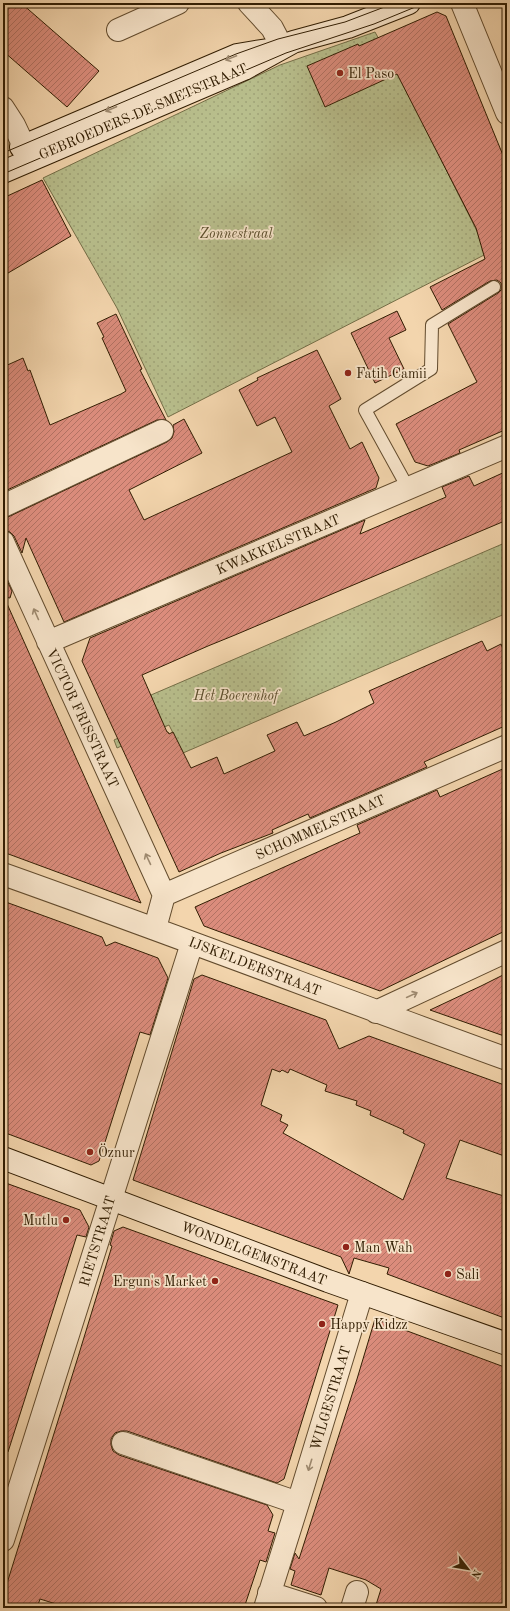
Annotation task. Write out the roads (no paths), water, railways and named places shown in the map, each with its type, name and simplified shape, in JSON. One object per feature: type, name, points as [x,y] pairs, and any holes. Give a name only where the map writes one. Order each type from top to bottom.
[{"type":"street","points":[[118,30],[178,3]]},
{"type":"street","points":[[249,3],[272,28],[282,47]]},
{"type":"street","name":"GEBROEDERS DE SMETSTRAAT","points":[[3,155],[28,152],[244,69],[293,42],[348,28],[409,3]]},
{"type":"street","points":[[462,3],[507,113]]},
{"type":"street","points":[[3,108],[28,152]]},
{"type":"street","name":"GEBROEDERS DE SMETSTRAAT","points":[[3,172],[28,152]]},
{"type":"street","points":[[3,506],[162,431]]},
{"type":"street","name":"KWAKKELSTRAAT","points":[[48,642],[507,446]]},
{"type":"street","name":"VICTOR FRISSTRAAT","points":[[3,542],[164,895]]},
{"type":"street","name":"SCHOMMELSTRAAT","points":[[164,895],[507,746]]},
{"type":"street","name":"IJSKELDERSTRAAT","points":[[3,874],[156,928],[376,1012],[507,1059]]},
{"type":"street","points":[[156,928],[164,895]]},
{"type":"street","name":"RIETSTRAAT","points":[[3,1540],[192,942]]},
{"type":"street","points":[[376,1012],[507,951]]},
{"type":"street","name":"WONDELGEMSTRAAT","points":[[3,1158],[362,1293],[507,1344]]},
{"type":"street","name":"WILGESTRAAT","points":[[316,1608],[267,1601],[362,1293]]},
{"type":"street","points":[[123,1443],[298,1503]]},
{"type":"lane","points":[[408,488],[365,410],[431,369],[432,325],[494,287]]},
{"type":"tram line","points":[[3,153],[236,54],[278,39],[345,22],[395,3]]},
{"type":"tram line","points":[[3,174],[286,53],[374,24],[425,3]]},
{"type":"place","name":"El Paso","points":[[340,73]]},
{"type":"place","name":"Fatih Camii","points":[[348,373]]},
{"type":"place","name":"Öznur","points":[[90,1152]]},
{"type":"place","name":"Mutlu","points":[[66,1220]]},
{"type":"place","name":"Man Wah","points":[[346,1247]]},
{"type":"place","name":"Sali","points":[[448,1274]]},
{"type":"place","name":"Ergun's Market","points":[[215,1281]]},
{"type":"place","name":"Happy Kidzz","points":[[322,1324]]},
{"type":"park label","name":"Zonnestraal","points":[[236,233]]},
{"type":"park label","name":"Het Boerenhof","points":[[236,695]]}]
